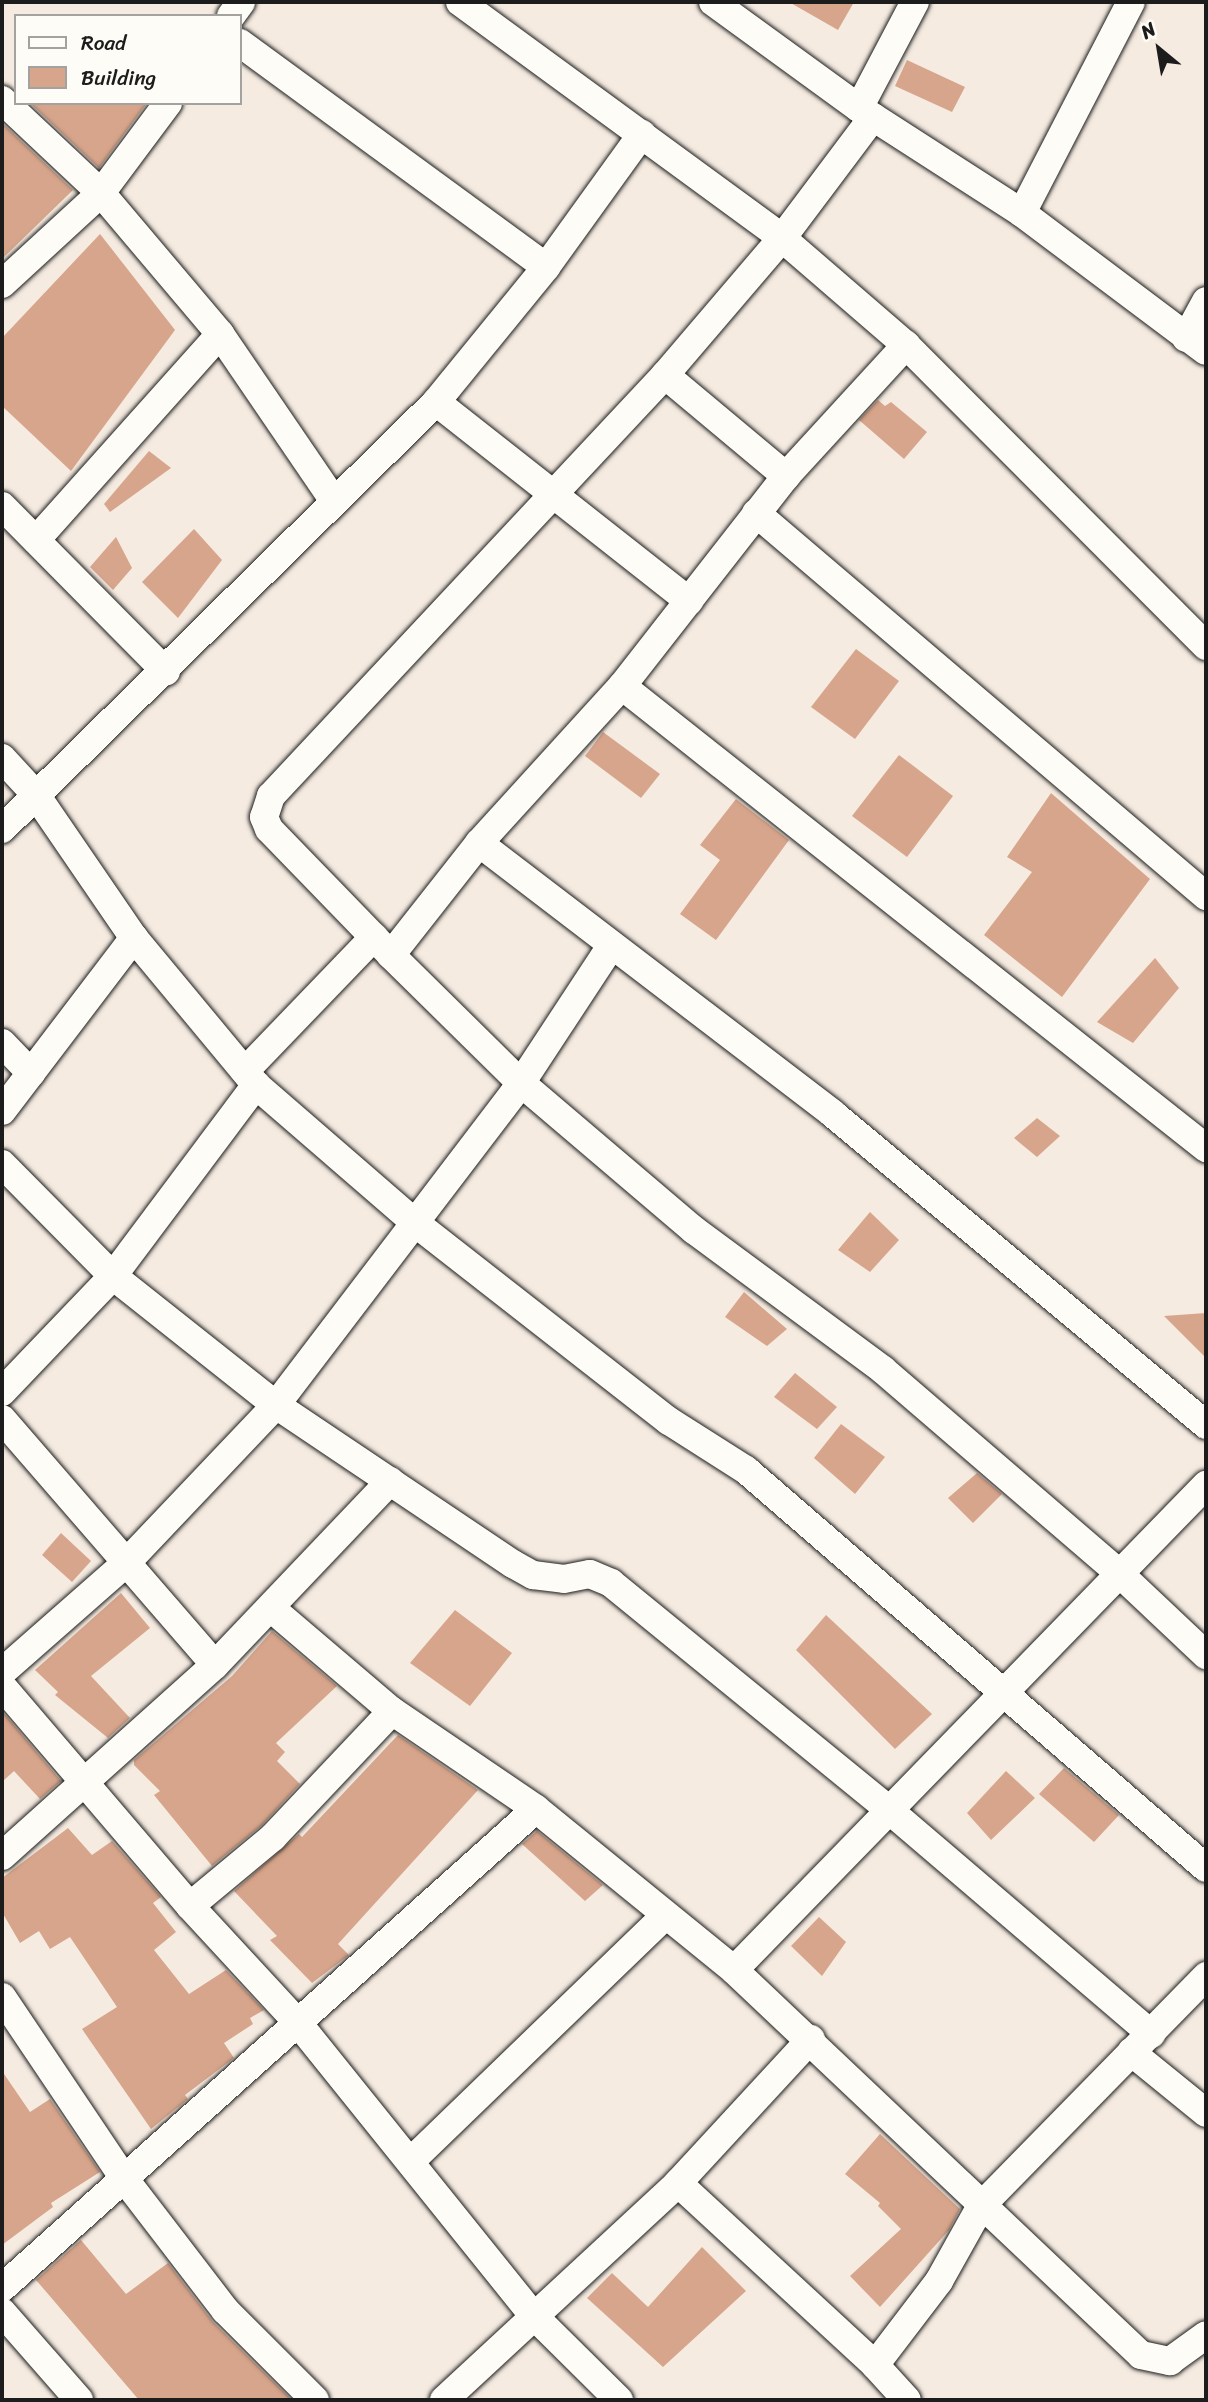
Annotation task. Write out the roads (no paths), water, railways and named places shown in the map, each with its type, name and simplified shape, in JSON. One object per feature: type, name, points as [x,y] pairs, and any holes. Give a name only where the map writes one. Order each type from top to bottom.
[{"type":"street","points":[[460,2],[782,238],[906,345],[1206,646]]},
{"type":"street","points":[[713,2],[866,113],[1021,213],[1196,344],[1206,301]]},
{"type":"street","points":[[915,2],[866,113],[782,238],[665,375],[271,796],[265,807],[269,829],[521,1083],[694,1230],[883,1370],[1121,1575],[1206,1655]]},
{"type":"street","points":[[1021,213],[1131,2]]},
{"type":"street","points":[[242,44],[546,267]]},
{"type":"street","points":[[2,100],[101,193],[220,334],[334,501]]},
{"type":"street","points":[[2,284],[101,193],[166,105]]},
{"type":"street","points":[[2,829],[166,672],[334,501],[436,402],[546,267],[642,134]]},
{"type":"street","points":[[36,540],[220,334]]},
{"type":"street","points":[[2,1392],[113,1276],[251,1078],[383,946],[622,686],[786,476],[906,345]]},
{"type":"street","points":[[665,375],[786,476]]},
{"type":"street","points":[[436,402],[689,601]]},
{"type":"street","points":[[2,506],[166,672]]},
{"type":"street","points":[[756,513],[1206,896]]},
{"type":"street","points":[[622,686],[1206,1147]]},
{"type":"street","points":[[2,758],[36,795],[134,938],[251,1078],[414,1222],[669,1421],[746,1470],[1206,1868]]},
{"type":"street","points":[[478,843],[833,1114],[1206,1425]]},
{"type":"street","points":[[2,1111],[134,938]]},
{"type":"street","points":[[2,1672],[127,1562],[276,1405],[521,1083],[611,946]]},
{"type":"street","points":[[2,1043],[31,1073]]},
{"type":"street","points":[[2,1164],[113,1276],[276,1405],[533,1574],[564,1579],[590,1574],[611,1583],[889,1810],[1141,2043],[1206,2113]]},
{"type":"street","points":[[2,1419],[215,1665]]},
{"type":"street","points":[[2,1857],[83,1779],[215,1665],[272,1609],[390,1481]]},
{"type":"street","points":[[734,1970],[1206,1485]]},
{"type":"street","points":[[272,1609],[392,1711],[536,1809],[734,1970],[811,2039],[981,2206],[1141,2355],[1170,2361],[1206,2335]]},
{"type":"street","points":[[2,1686],[190,1906],[298,2024],[533,2315],[619,2400]]},
{"type":"street","points":[[190,1906],[273,1837],[392,1711]]},
{"type":"street","points":[[2,2288],[536,1809]]},
{"type":"street","points":[[411,2161],[666,1915]]},
{"type":"street","points":[[875,2364],[939,2281],[981,2206],[1206,1976]]},
{"type":"street","points":[[2,1997],[123,2178],[225,2310],[315,2400]]},
{"type":"street","points":[[444,2400],[678,2183],[811,2039]]},
{"type":"street","points":[[678,2183],[875,2364],[907,2400]]},
{"type":"street","points":[[2,2312],[79,2400]]}]
